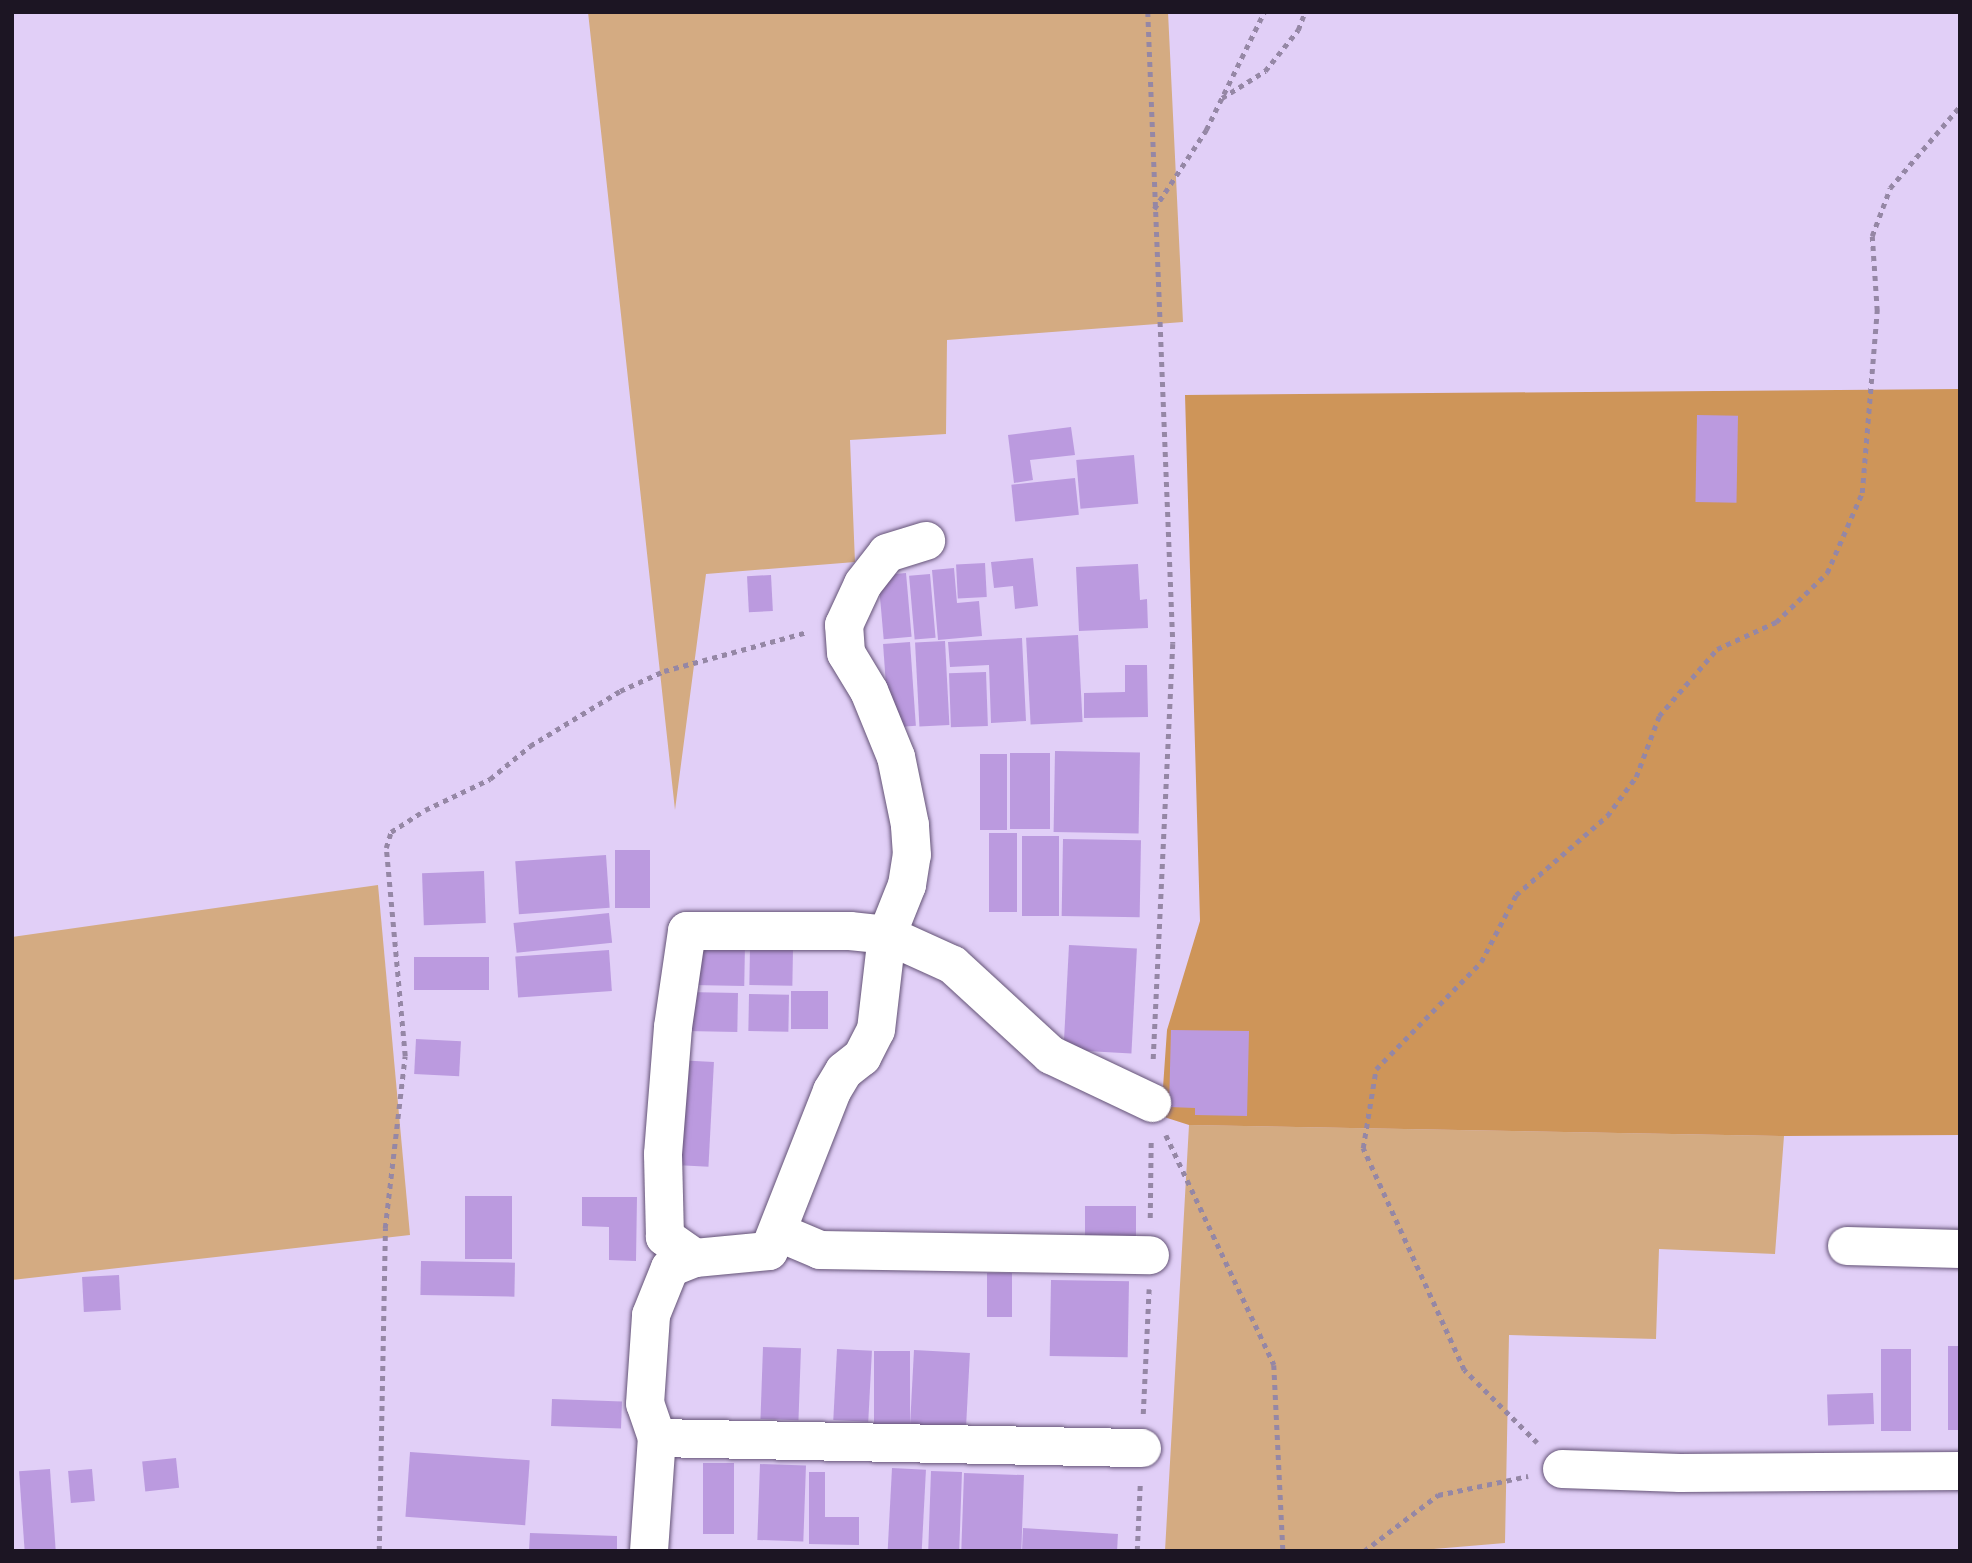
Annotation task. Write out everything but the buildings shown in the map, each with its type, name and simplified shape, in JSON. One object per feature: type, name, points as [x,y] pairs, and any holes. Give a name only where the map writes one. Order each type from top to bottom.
[{"type":"street","points":[[649,1551],[657,1438],[645,1404],[651,1315],[670,1268],[695,1258],[769,1251],[780,1233],[832,1091],[844,1071],[862,1057],[876,1030],[887,935],[907,885],[912,855],[910,825],[896,757],[869,691],[846,653],[844,625],[863,584],[887,553],[926,541]]},
{"type":"street","points":[[695,1258],[665,1237],[663,1153],[673,1027],[687,931],[850,931],[887,935],[953,965],[1051,1055],[1152,1103]]},
{"type":"street","points":[[780,1233],[820,1250],[1150,1255]]},
{"type":"street","points":[[1847,1246],[1960,1249]]},
{"type":"street","points":[[657,1438],[1142,1448]]},
{"type":"street","points":[[1562,1469],[1680,1474],[1960,1471]]},
{"type":"path","points":[[1137,1551],[1150,1255],[1152,1103],[1173,644],[1148,12]]},
{"type":"path","points":[[1154,209],[1222,98],[1264,12]]},
{"type":"path","points":[[1222,98],[1265,71],[1298,30],[1305,12]]},
{"type":"path","points":[[1562,1469],[1464,1370],[1363,1148],[1376,1069],[1481,962],[1516,895],[1607,816],[1636,777],[1659,716],[1717,649],[1776,622],[1827,573],[1862,493],[1877,311],[1872,236],[1890,188],[1960,106]]},
{"type":"path","points":[[379,1551],[385,1228],[405,1056],[386,848],[391,832],[425,810],[489,779],[530,746],[653,676],[736,649],[844,625]]},
{"type":"path","points":[[1152,1103],[1274,1364],[1283,1551]]},
{"type":"path","points":[[1364,1551],[1438,1495],[1562,1469]]},
{"type":"shaded area","points":[[588,12],[1168,12],[1183,322],[947,340],[946,434],[850,440],[855,562],[706,574],[675,810]]},
{"type":"shaded area","points":[[1960,389],[1960,1135],[1784,1136],[1189,1125],[1161,1116],[1167,1030],[1200,921],[1185,395]]},
{"type":"shaded area","points":[[378,885],[410,1235],[12,1280],[12,937]]},
{"type":"shaded area","points":[[1189,1125],[1784,1136],[1775,1254],[1659,1249],[1656,1339],[1509,1335],[1505,1543],[1410,1551],[1165,1551]]}]
